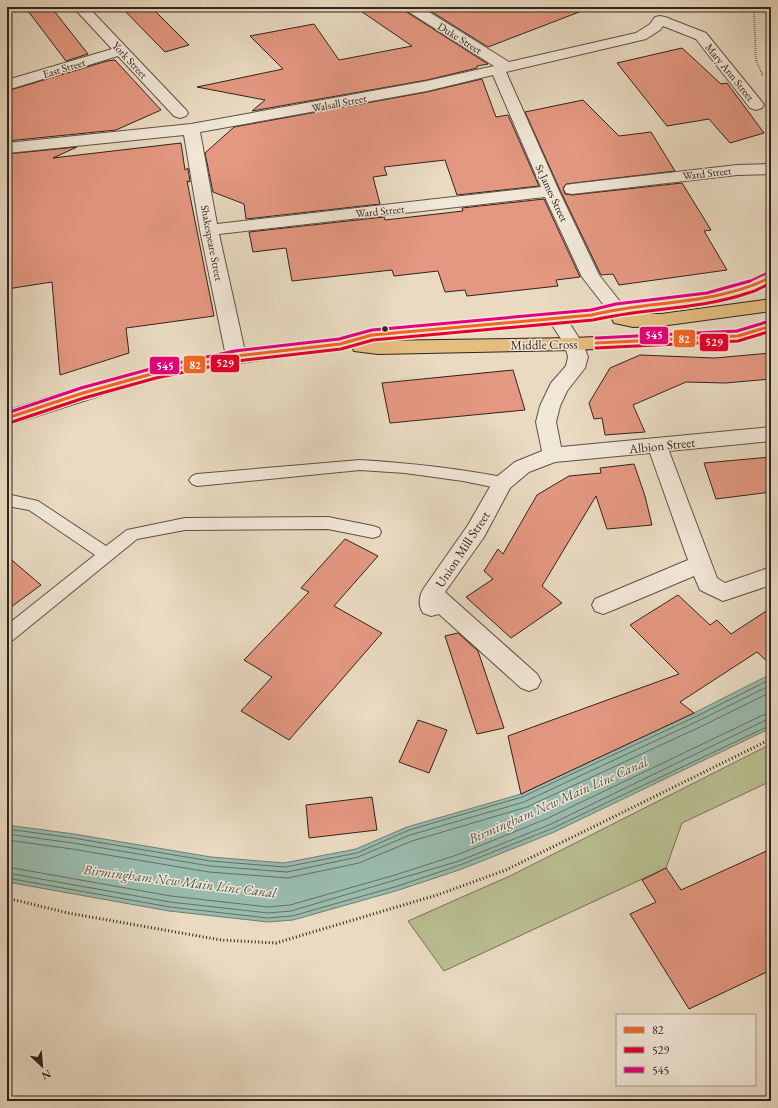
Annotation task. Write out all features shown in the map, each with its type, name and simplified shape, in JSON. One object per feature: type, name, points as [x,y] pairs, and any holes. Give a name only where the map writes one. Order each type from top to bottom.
[{"type":"highway","points":[[7,418],[83,393],[155,373],[236,356],[340,344],[372,335],[592,315],[617,309],[708,298],[747,288],[771,278]]},
{"type":"highway","points":[[592,315],[633,321],[661,320],[771,305]]},
{"type":"highway","name":"Middle Cross","points":[[340,344],[378,348],[574,344],[738,336],[771,326]]},
{"type":"highway","points":[[738,336],[771,332]]},
{"type":"street","name":"York Street","points":[[80,7],[180,113]]},
{"type":"street","name":"Duke Street","points":[[411,7],[503,69]]},
{"type":"street","name":"Walsall Street","points":[[7,148],[191,129],[427,86],[641,36],[655,27],[657,15]]},
{"type":"street","name":"Mary Ann Street","points":[[657,15],[701,36],[756,105]]},
{"type":"street","name":"East Street","points":[[7,85],[121,51]]},
{"type":"street","name":"St James Street","points":[[503,69],[551,191],[591,276],[617,309]]},
{"type":"street","name":"Shakespeare Street","points":[[191,129],[209,230],[236,356]]},
{"type":"street","name":"Ward Street","points":[[572,189],[737,170],[771,169]]},
{"type":"street","name":"Ward Street","points":[[209,230],[551,191]]},
{"type":"street","points":[[553,455],[546,422],[550,406],[558,388],[575,368],[578,357],[574,344],[557,319]]},
{"type":"street","name":"Albion Street","points":[[553,455],[771,434]]},
{"type":"street","points":[[657,445],[708,584],[723,592],[771,576]]},
{"type":"street","name":"Union Mill Street","points":[[529,681],[432,600],[476,532],[502,483],[522,467],[553,455]]},
{"type":"street","points":[[603,605],[700,564]]},
{"type":"lane","points":[[197,480],[360,465],[406,468],[463,475],[502,483]]},
{"type":"lane","points":[[7,500],[32,505],[107,555]]},
{"type":"lane","points":[[7,635],[133,534],[185,524],[328,523],[373,532]]},
{"type":"path","points":[[757,7],[754,12],[756,60],[763,77]]},
{"type":"path","points":[[7,898],[68,913],[221,940],[276,943],[437,895],[506,870],[771,739]]},
{"type":"green space","points":[[771,744],[771,781],[682,823],[666,868],[444,971],[408,921],[512,875]]},
{"type":"water","name":"Birmingham New Main Line Canal","points":[[771,674],[771,728],[552,833],[462,869],[399,890],[293,920],[268,922],[169,911],[7,882],[7,825],[74,834],[211,857],[284,863],[356,849],[407,827],[521,794],[694,713]]},
{"type":"building","points":[[33,7],[51,7],[88,54],[66,61],[28,11]]},
{"type":"building","points":[[121,7],[151,7],[189,45],[165,52]]},
{"type":"building","points":[[355,7],[403,7],[405,11],[488,64],[427,80],[252,111],[265,100],[197,87],[283,69],[250,36],[314,24],[339,60],[412,46]]},
{"type":"building","points":[[424,7],[587,7],[587,9],[488,47]]},
{"type":"building","points":[[682,48],[721,84],[727,83],[764,133],[730,143],[709,119],[667,126],[617,63]]},
{"type":"building","points":[[115,60],[161,110],[116,130],[7,141],[7,91],[107,61]]},
{"type":"building","points":[[482,79],[496,117],[508,115],[539,186],[457,195],[445,160],[384,167],[387,175],[373,177],[380,204],[246,219],[244,204],[213,192],[205,153],[234,127],[427,92]]},
{"type":"building","points":[[583,100],[619,136],[651,132],[675,171],[566,184],[563,188],[565,194],[572,195],[682,183],[711,230],[704,231],[727,270],[619,285],[613,274],[601,275],[560,190],[525,112]]},
{"type":"building","points":[[181,143],[185,170],[188,168],[190,182],[187,181],[214,316],[126,328],[129,353],[60,375],[52,282],[7,289],[7,154],[77,147],[53,158]]},
{"type":"building","points":[[544,199],[580,277],[556,280],[558,286],[467,296],[465,290],[445,292],[438,271],[394,276],[392,270],[292,281],[286,248],[253,252],[249,232],[384,217],[385,220],[463,211],[462,208]]},
{"type":"building","points":[[771,353],[771,379],[725,383],[686,382],[633,405],[645,432],[605,435],[602,418],[594,419],[589,403],[610,368],[640,355],[715,358]]},
{"type":"building","points":[[513,370],[525,410],[390,423],[382,383]]},
{"type":"building","points":[[771,457],[771,492],[716,499],[704,463]]},
{"type":"building","points":[[634,464],[645,496],[652,525],[607,529],[596,496],[542,586],[562,603],[511,638],[466,597],[493,579],[484,571],[498,549],[503,554],[537,495],[569,476],[601,473],[600,468]]},
{"type":"building","points":[[345,539],[378,556],[334,606],[382,633],[289,740],[241,711],[272,677],[244,660],[309,592],[301,588]]},
{"type":"building","points":[[7,556],[41,585],[7,610]]},
{"type":"building","points":[[678,595],[710,625],[717,620],[731,634],[771,608],[771,665],[757,652],[680,702],[694,713],[521,794],[508,736],[679,674],[630,625]]},
{"type":"building","points":[[458,633],[478,651],[504,728],[477,734],[445,636]]},
{"type":"building","points":[[418,720],[447,730],[429,773],[399,762]]},
{"type":"building","points":[[372,797],[377,830],[309,838],[306,805]]},
{"type":"building","points":[[771,849],[771,970],[689,1009],[630,914],[656,902],[642,880],[666,868],[681,890]]},
{"type":"transit line","name":"545","points":[[7,413],[81,388],[154,368],[235,351],[339,339],[372,330],[557,314],[591,310],[616,304],[707,293],[745,283],[769,272]]},
{"type":"transit line","name":"82","points":[[7,418],[83,393],[155,373],[236,356],[340,344],[372,335],[557,319],[592,315],[617,309],[708,298],[747,288],[771,277]]},
{"type":"transit line","name":"529","points":[[9,423],[84,398],[156,378],[237,361],[341,349],[373,340],[593,320],[618,314],[709,303],[749,293],[771,283]]},
{"type":"transit line","name":"545","points":[[596,338],[737,331],[770,321]]},
{"type":"transit line","name":"82","points":[[596,343],[738,336],[771,326]]},
{"type":"transit line","name":"529","points":[[596,348],[738,341],[771,331]]}]
